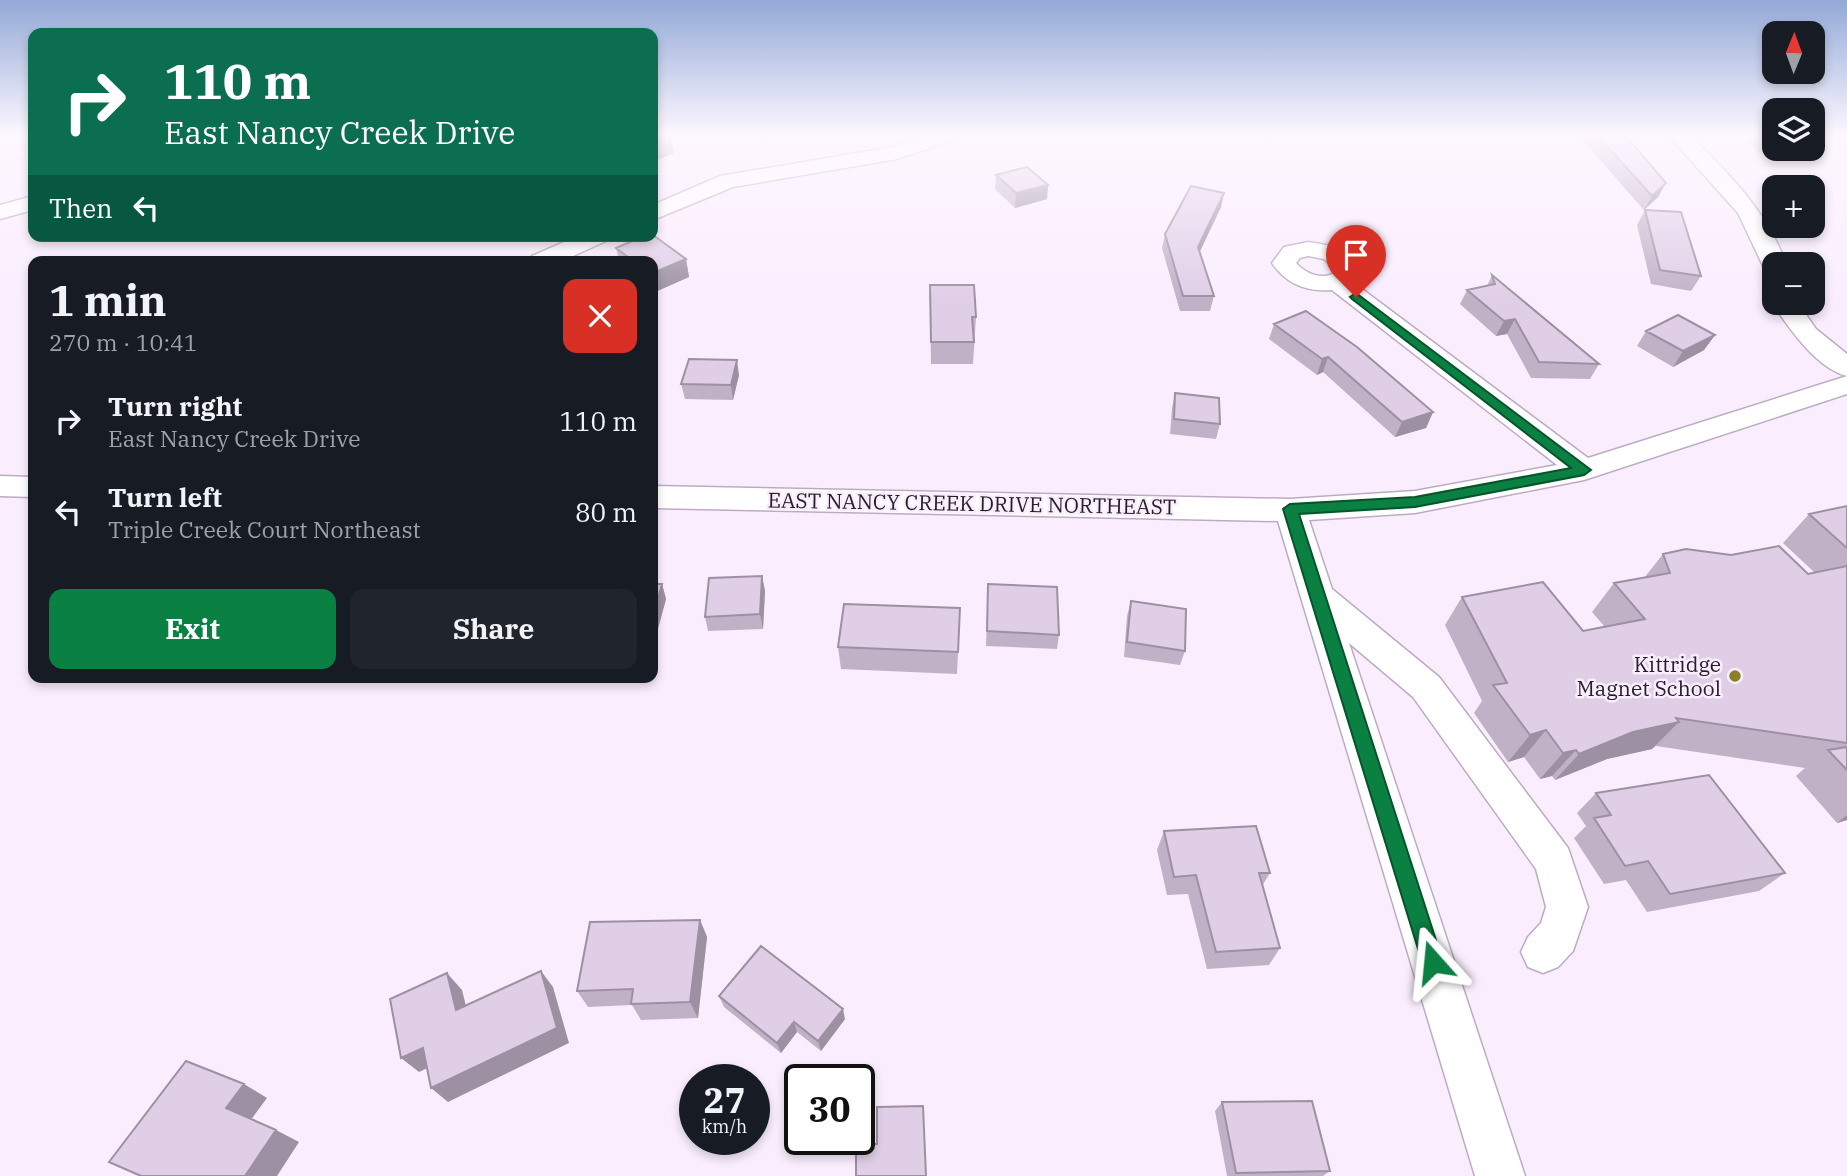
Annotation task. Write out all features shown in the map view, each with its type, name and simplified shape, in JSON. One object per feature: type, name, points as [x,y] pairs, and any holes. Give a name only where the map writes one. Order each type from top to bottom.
[{"type":"street","points":[[658,211],[707,190]]},
{"type":"street","points":[[1732,190],[1754,217],[1771,252]]},
{"type":"street","points":[[0,212],[28,204]]},
{"type":"street","points":[[552,256],[584,242]]},
{"type":"street","points":[[1337,282],[1584,470],[1847,385]]},
{"type":"street","points":[[1793,315],[1807,335],[1847,368]]},
{"type":"street","name":"EAST NANCY CREEK DRIVE NORTHEAST","points":[[658,497],[1290,509],[1415,502],[1584,470]]},
{"type":"street","points":[[0,486],[28,487]]},
{"type":"street","points":[[1290,509],[1500,1176]]},
{"type":"street","points":[[1316,595],[1426,687],[1554,861],[1567,907],[1558,936],[1543,951]]},
{"type":"building","points":[[1189,190],[1224,193],[1198,247],[1214,296],[1183,296],[1165,234]]},
{"type":"building","points":[[1646,190],[1659,190],[1652,196]]},
{"type":"building","points":[[1645,210],[1681,212],[1701,276],[1660,270]]},
{"type":"building","points":[[658,239],[686,259],[658,271],[658,256],[627,256],[616,248],[630,242],[658,242]]},
{"type":"building","points":[[1492,275],[1599,364],[1539,362],[1515,319],[1504,321],[1467,290],[1495,284]]},
{"type":"building","points":[[930,285],[974,285],[974,342],[931,342]]},
{"type":"building","points":[[1306,311],[1357,347],[1433,412],[1402,422],[1328,357],[1322,359],[1274,324]]},
{"type":"building","points":[[1678,315],[1715,335],[1683,351],[1646,331]]},
{"type":"building","points":[[689,359],[737,360],[731,385],[681,384]]},
{"type":"building","points":[[1175,393],[1219,398],[1220,424],[1174,419]]},
{"type":"building","points":[[1847,506],[1847,548],[1809,514]]},
{"type":"building","points":[[1779,546],[1808,574],[1847,566],[1847,743],[1676,718],[1679,722],[1633,732],[1579,754],[1576,750],[1563,753],[1546,730],[1530,735],[1493,685],[1507,683],[1462,597],[1543,582],[1583,631],[1645,619],[1614,583],[1670,573],[1663,554],[1686,549],[1731,555]]},
{"type":"building","points":[[762,576],[760,614],[705,617],[709,578]]},
{"type":"building","points":[[988,584],[1057,587],[1059,635],[987,631]]},
{"type":"building","points":[[1131,601],[1186,609],[1185,651],[1127,642]]},
{"type":"building","points":[[844,604],[960,608],[958,652],[838,647]]},
{"type":"building","points":[[1847,747],[1847,770],[1828,750]]},
{"type":"building","points":[[1709,775],[1785,873],[1670,894],[1648,861],[1625,866],[1594,818],[1611,815],[1596,793]]},
{"type":"building","points":[[1256,826],[1270,873],[1259,873],[1280,948],[1216,952],[1196,875],[1174,877],[1164,831]]},
{"type":"building","points":[[700,920],[690,1002],[631,1004],[633,989],[577,991],[590,922]]},
{"type":"building","points":[[761,946],[843,1009],[818,1041],[794,1022],[777,1043],[719,996]]},
{"type":"building","points":[[541,971],[557,1028],[431,1088],[423,1048],[401,1058],[390,999],[447,973],[456,1010]]},
{"type":"building","points":[[186,1061],[244,1084],[226,1108],[276,1130],[245,1176],[141,1176],[109,1162]]},
{"type":"building","points":[[1312,1101],[1330,1171],[1236,1173],[1222,1102]]},
{"type":"building","points":[[923,1106],[926,1176],[856,1176],[856,1155],[875,1155],[877,1107]]},
{"type":"place","name":"Kittridge Magnet School","points":[[1735,676]]},
{"type":"route","points":[[1356,297],[1584,470],[1415,502],[1290,509],[1433,962]]}]
